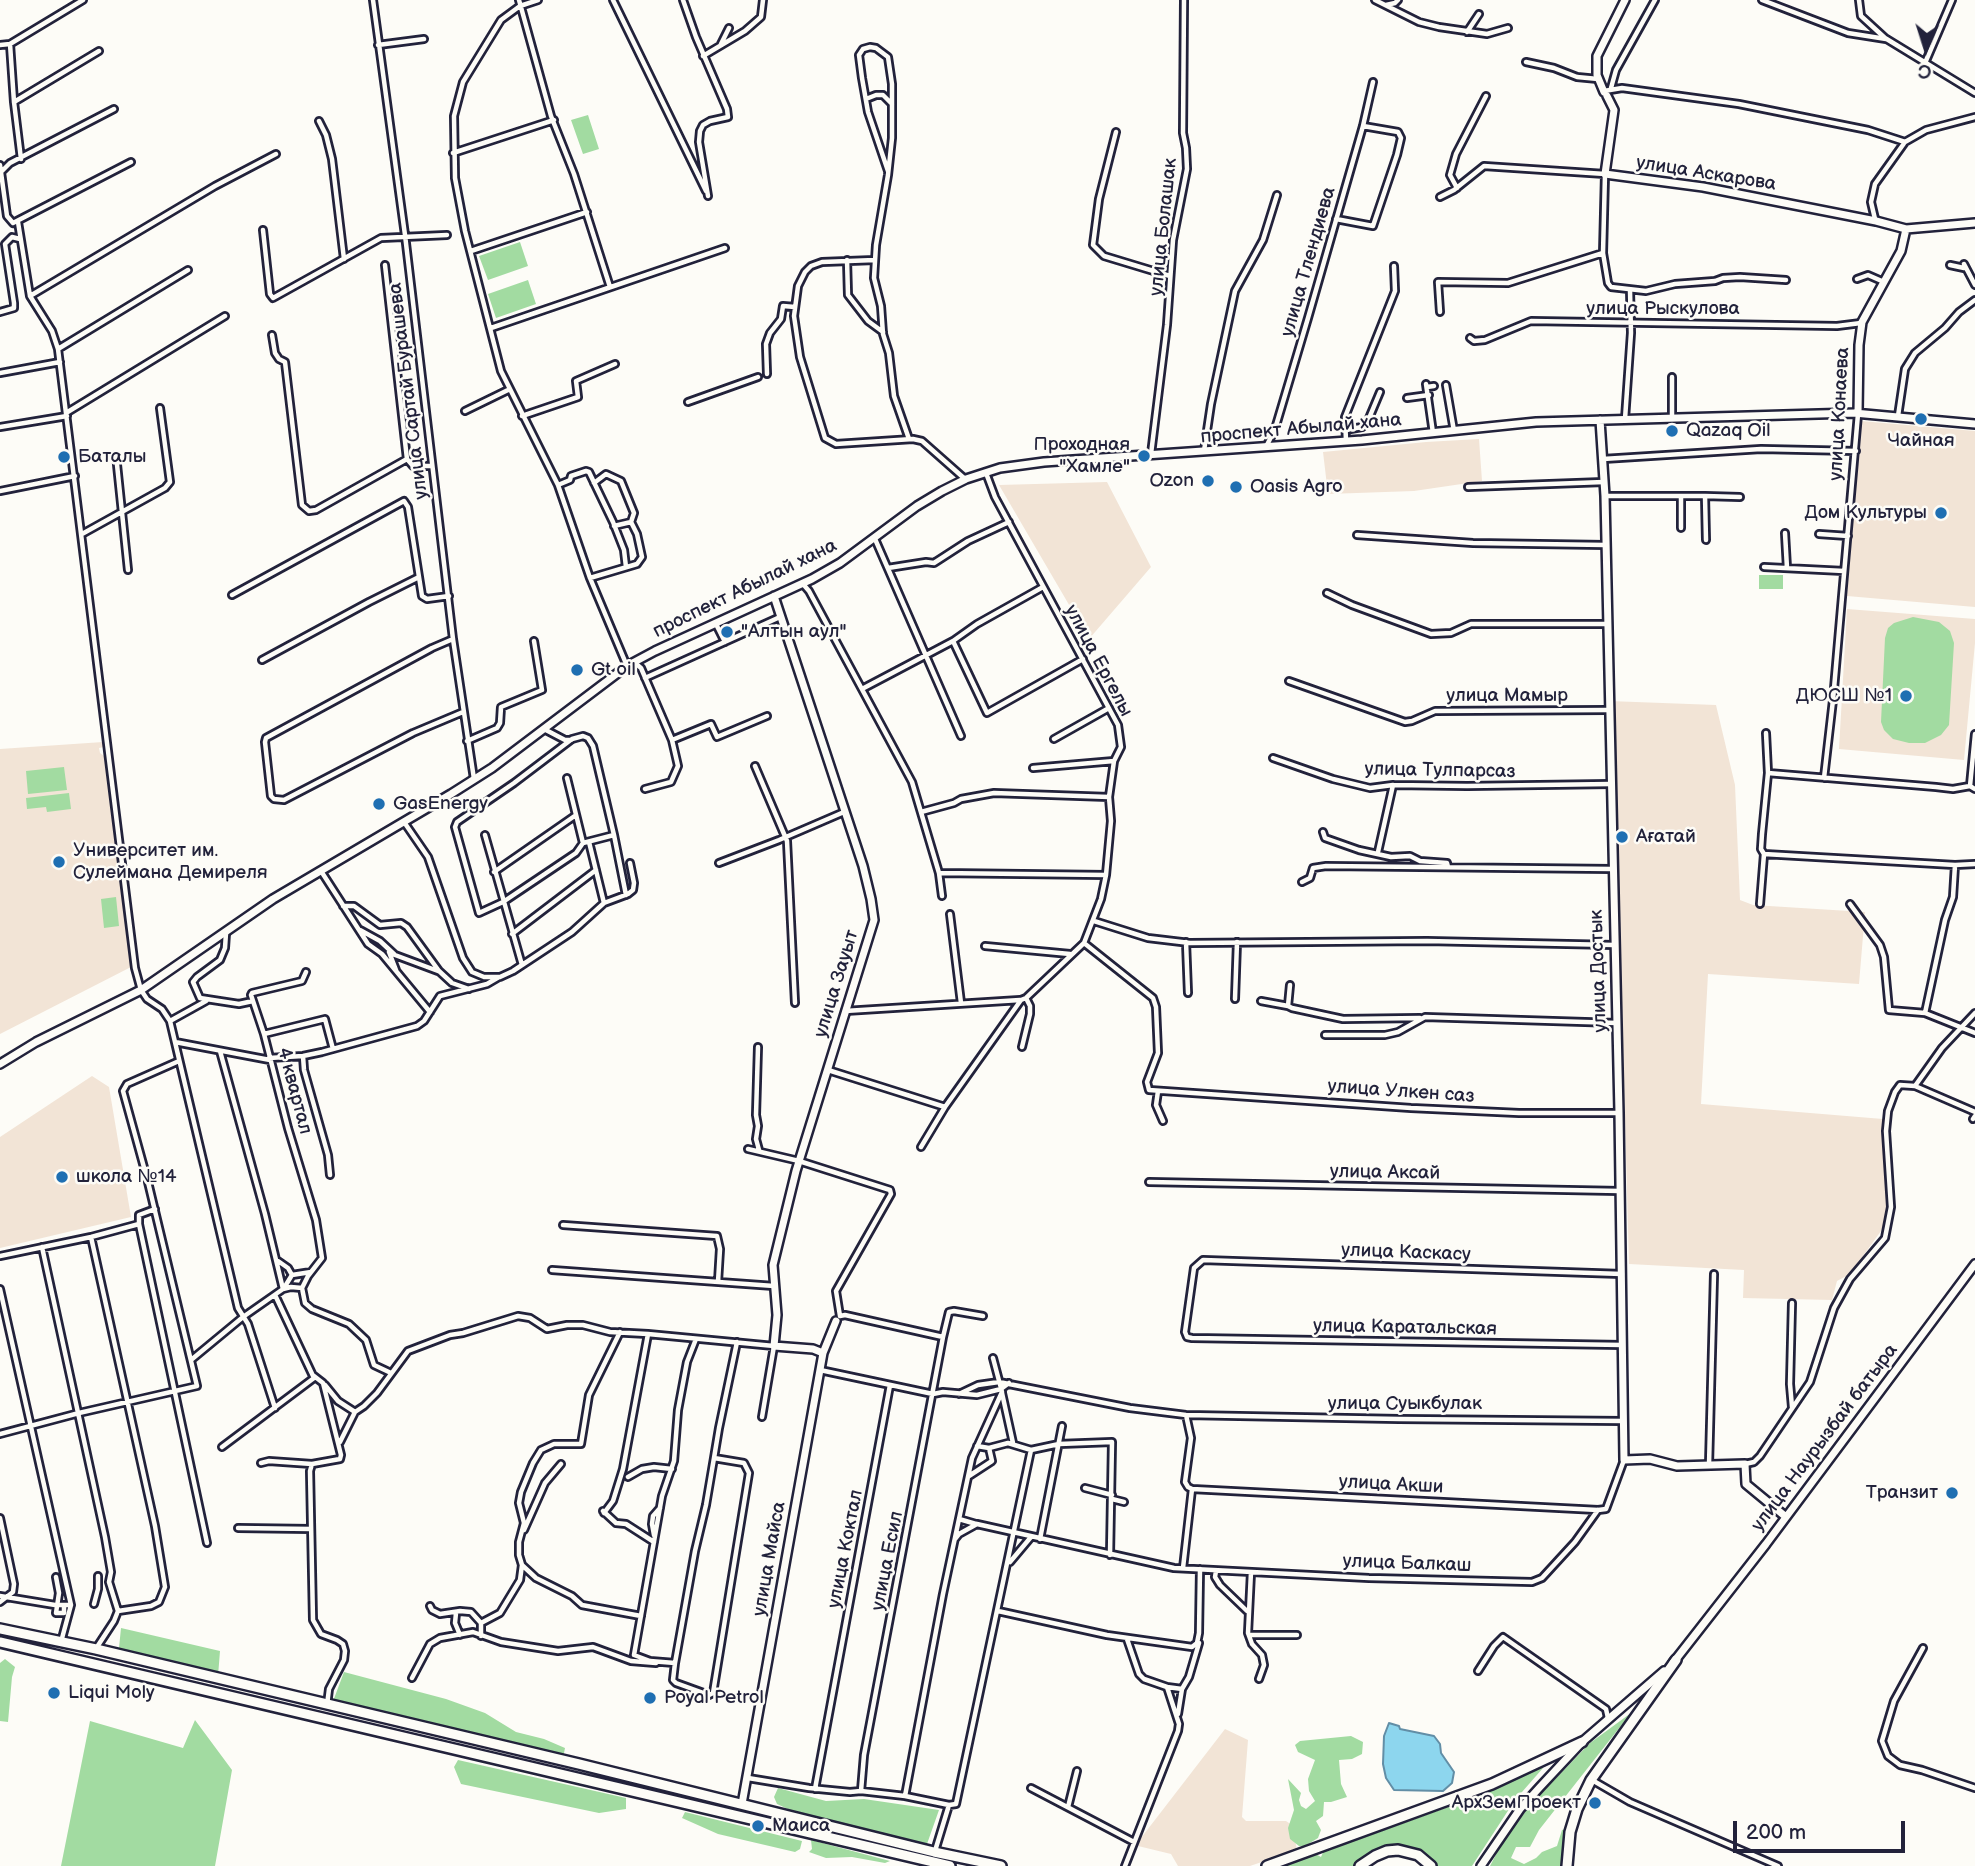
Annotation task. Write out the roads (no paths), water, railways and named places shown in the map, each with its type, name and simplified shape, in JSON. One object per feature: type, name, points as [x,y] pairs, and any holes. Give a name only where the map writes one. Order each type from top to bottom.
[{"type":"highway","points":[[0,1629],[96,1649],[1001,1866]]},
{"type":"highway","points":[[0,1642],[950,1866]]},
{"type":"highway","points":[[1567,1866],[1570,1832],[1577,1809],[1591,1780],[1676,1660]]},
{"type":"highway","points":[[1267,1866],[1492,1784],[1583,1742]]},
{"type":"highway","points":[[1360,1866],[1375,1856],[1398,1850],[1418,1855],[1432,1866]]},
{"type":"street","points":[[0,45],[10,44],[83,0]]},
{"type":"street","name":"улица Сартай Бурашева","points":[[373,0],[405,235],[453,639],[474,779]]},
{"type":"street","points":[[538,0],[520,3],[501,20],[463,82],[454,116],[455,178],[464,231],[491,328],[495,353],[508,390],[558,485],[590,578],[631,664],[641,668],[672,740],[678,766],[674,779],[662,786],[645,789]]},
{"type":"street","points":[[613,0],[708,196],[699,142],[700,131],[709,121],[728,117],[683,0]]},
{"type":"street","points":[[703,56],[761,17],[763,0]]},
{"type":"street","name":"улица Болашак","points":[[1151,456],[1167,325],[1173,240],[1187,169],[1183,133],[1184,0]]},
{"type":"street","points":[[1375,0],[1419,22],[1487,34],[1507,28]]},
{"type":"street","points":[[1385,5],[1398,0]]},
{"type":"street","points":[[1625,0],[1599,50],[1597,61],[1598,79],[1614,110],[1605,174],[1602,253],[1608,282],[1611,287],[1654,290],[1675,284],[1740,276],[1786,280]]},
{"type":"street","points":[[1607,92],[1616,70],[1655,0]]},
{"type":"street","points":[[1762,0],[1849,33],[1887,39]]},
{"type":"street","points":[[1860,0],[1858,10],[1861,16],[1887,39],[1975,93]]},
{"type":"street","points":[[1925,63],[1952,0]]},
{"type":"street","points":[[520,3],[554,120],[610,287]]},
{"type":"street","points":[[1467,32],[1479,14]]},
{"type":"street","points":[[721,45],[729,28]]},
{"type":"street","points":[[378,45],[424,39]]},
{"type":"street","points":[[10,44],[21,159]]},
{"type":"street","points":[[888,171],[868,112],[859,55],[863,49],[876,48],[888,57],[892,138],[888,171],[875,260],[874,278],[889,352],[894,396],[909,439]]},
{"type":"street","points":[[14,102],[99,51]]},
{"type":"street","points":[[1526,62],[1554,68],[1577,77],[1598,79]]},
{"type":"street","name":"улица Тлендиева","points":[[1266,448],[1279,417],[1363,126],[1373,82]]},
{"type":"street","points":[[1607,92],[1645,90],[1772,110],[1868,130],[1905,142]]},
{"type":"street","points":[[866,99],[883,95],[892,104]]},
{"type":"street","points":[[1457,188],[1450,175],[1456,154],[1486,96]]},
{"type":"street","points":[[2,172],[10,163],[114,109]]},
{"type":"street","points":[[1876,221],[1872,216],[1871,202],[1875,184],[1905,142],[1926,130],[1975,117]]},
{"type":"street","points":[[453,153],[554,120]]},
{"type":"street","points":[[319,121],[332,159],[344,259]]},
{"type":"street","points":[[1336,219],[1373,226],[1397,155],[1401,138],[1398,132],[1363,126]]},
{"type":"street","points":[[1116,132],[1099,199],[1093,244],[1104,256],[1170,276]]},
{"type":"street","points":[[30,296],[215,186],[276,154]]},
{"type":"street","points":[[0,165],[3,206],[10,221],[18,222],[131,162]]},
{"type":"street","name":"улица Аскарова","points":[[1440,197],[1457,188],[1484,166],[1605,174],[1703,187],[1906,229],[1942,228],[1975,223]]},
{"type":"street","points":[[1204,453],[1211,404],[1235,292],[1263,240],[1277,195]]},
{"type":"street","points":[[471,251],[587,212]]},
{"type":"street","points":[[18,222],[30,296],[52,331],[58,349],[135,968],[141,990],[147,999],[162,1009],[170,1021],[238,1308],[248,1324],[275,1408]]},
{"type":"street","name":"улица Конаева","points":[[1824,778],[1856,451],[1862,323],[1901,251],[1906,229]]},
{"type":"street","points":[[263,230],[270,294],[273,298],[381,238],[447,234]]},
{"type":"street","points":[[0,312],[14,308],[5,244],[12,237],[21,239]]},
{"type":"street","points":[[491,328],[725,248]]},
{"type":"street","points":[[1440,313],[1438,282],[1508,284],[1602,253]]},
{"type":"street","points":[[847,260],[848,295],[868,321],[883,332]]},
{"type":"street","points":[[875,260],[822,262],[811,266],[798,286],[794,316],[800,356],[818,417],[828,441],[836,444],[909,439],[922,441],[965,479]]},
{"type":"street","points":[[385,265],[407,459],[413,466],[431,466]]},
{"type":"street","points":[[1950,265],[1964,266],[1975,285]]},
{"type":"street","points":[[1346,442],[1345,417],[1395,291],[1394,267]]},
{"type":"street","points":[[58,349],[188,270]]},
{"type":"street","points":[[1857,279],[1868,275],[1885,282]]},
{"type":"street","points":[[1625,419],[1630,290]]},
{"type":"street","points":[[1898,416],[1905,369],[1915,353],[1975,300]]},
{"type":"street","points":[[767,374],[766,344],[769,333],[781,319],[783,306],[795,307]]},
{"type":"street","points":[[0,427],[67,414],[225,316]]},
{"type":"street","name":"улица Рыскулова","points":[[1470,338],[1474,341],[1485,341],[1531,321],[1837,326],[1862,323]]},
{"type":"street","points":[[272,335],[275,353],[285,362],[305,508],[309,511],[316,510],[407,459]]},
{"type":"street","points":[[0,373],[60,362]]},
{"type":"street","points":[[522,416],[578,397],[576,381],[615,364]]},
{"type":"street","points":[[688,402],[758,377]]},
{"type":"street","points":[[1672,377],[1672,418]]},
{"type":"street","points":[[1433,433],[1427,385],[1434,386]]},
{"type":"street","points":[[1446,385],[1454,430]]},
{"type":"street","points":[[465,411],[508,390]]},
{"type":"street","points":[[1345,429],[1362,427],[1367,423],[1380,392]]},
{"type":"street","points":[[1408,398],[1429,395]]},
{"type":"street","points":[[82,534],[166,488],[170,482],[160,408]]},
{"type":"street","name":"проспект Абылай хана","points":[[0,1064],[36,1042],[141,990],[273,898],[474,779],[631,664],[841,563],[917,506],[965,479],[1000,468],[1044,462],[1346,442],[1536,422],[1858,413],[1975,424]]},
{"type":"street","name":"улица Достык","points":[[1598,1510],[1606,1509],[1624,1460],[1605,496],[1600,420]]},
{"type":"street","points":[[1604,459],[1761,449],[1856,451]]},
{"type":"street","points":[[116,455],[128,570]]},
{"type":"street","points":[[558,485],[586,471],[592,475],[624,550],[626,567]]},
{"type":"street","name":"улица Ергелы","points":[[921,1147],[945,1107],[1023,999],[1084,943],[1094,921],[1106,875],[1110,830],[1109,797],[1114,761],[1121,747],[1121,736],[1109,708],[995,497],[986,473]]},
{"type":"street","points":[[590,578],[637,564],[642,557],[637,534],[631,522],[634,513],[621,481],[606,474],[594,483]]},
{"type":"street","points":[[0,491],[75,476]]},
{"type":"street","points":[[1468,487],[1604,482]]},
{"type":"street","points":[[1605,496],[1740,497]]},
{"type":"street","points":[[1681,496],[1681,528]]},
{"type":"street","points":[[1705,496],[1706,540]]},
{"type":"street","points":[[232,595],[404,501],[408,507],[423,597],[427,599],[449,596]]},
{"type":"street","points":[[614,526],[631,522]]},
{"type":"street","points":[[888,568],[934,563],[968,541],[1009,522]]},
{"type":"street","points":[[1785,533],[1787,568]]},
{"type":"street","points":[[1819,534],[1848,536]]},
{"type":"street","points":[[1357,535],[1473,543],[1605,545]]},
{"type":"street","points":[[875,539],[961,736]]},
{"type":"street","points":[[1764,567],[1844,571]]},
{"type":"street","points":[[262,660],[419,577]]},
{"type":"street","points":[[802,584],[809,591],[912,782],[939,873],[942,896]]},
{"type":"street","points":[[862,690],[953,641],[977,624],[1043,587]]},
{"type":"street","points":[[1327,593],[1352,606],[1431,634],[1451,633],[1471,624],[1606,624]]},
{"type":"street","name":"улица Зауыт","points":[[774,596],[863,866],[872,899],[874,920],[799,1161],[776,1248],[773,1265],[777,1315],[774,1346]]},
{"type":"street","points":[[645,678],[780,617]]},
{"type":"street","points":[[716,624],[725,642]]},
{"type":"street","points":[[453,639],[268,736],[265,742],[271,796],[277,800],[285,800],[413,733],[463,712]]},
{"type":"street","points":[[467,741],[497,728],[501,707],[542,690],[534,641]]},
{"type":"street","points":[[953,641],[987,713],[1083,659]]},
{"type":"street","name":"улица Мамыр","points":[[1289,681],[1405,722],[1434,711],[1608,710]]},
{"type":"street","points":[[1054,739],[1109,708]]},
{"type":"street","points":[[672,740],[711,723],[717,737],[767,716]]},
{"type":"street","points":[[543,729],[565,740],[583,736],[588,738],[593,746],[626,895]]},
{"type":"street","points":[[1760,904],[1761,849],[1768,773],[1766,733]]},
{"type":"street","points":[[1768,773],[1953,789],[1972,787],[1975,734]]},
{"type":"street","points":[[572,739],[457,822],[455,830],[477,911],[483,913],[503,902],[576,853],[583,843],[614,835]]},
{"type":"street","name":"улица Тулпарсаз","points":[[1273,758],[1333,779],[1370,788],[1393,785],[1611,784]]},
{"type":"street","points":[[1033,768],[1114,761]]},
{"type":"street","points":[[755,766],[786,837],[795,1003]]},
{"type":"street","points":[[567,778],[583,843]]},
{"type":"street","points":[[1378,852],[1393,785]]},
{"type":"street","points":[[921,813],[961,799],[994,793],[1109,797]]},
{"type":"street","points":[[719,863],[844,812]]},
{"type":"street","points":[[494,872],[576,815]]},
{"type":"street","points":[[404,822],[428,857],[463,958],[472,972],[485,977],[500,977]]},
{"type":"street","points":[[1323,832],[1325,838],[1359,850],[1378,852],[1391,857],[1410,856],[1420,861],[1447,863],[1448,867]]},
{"type":"street","points":[[485,835],[522,965]]},
{"type":"street","points":[[589,842],[604,903]]},
{"type":"street","points":[[1763,854],[1975,864]]},
{"type":"street","points":[[175,1042],[269,1059],[303,1056],[417,1026],[424,1021],[440,996],[487,984],[500,977],[572,932],[604,903],[633,891],[630,863]]},
{"type":"street","points":[[1925,1013],[1944,920],[1952,897],[1955,865]]},
{"type":"street","points":[[1302,883],[1310,878],[1313,868],[1326,866],[1612,869]]},
{"type":"street","points":[[512,934],[596,870]]},
{"type":"street","points":[[320,871],[368,944],[382,954],[430,1012]]},
{"type":"street","points":[[939,873],[1106,875]]},
{"type":"street","points":[[1850,904],[1880,945],[1884,957],[1889,1010],[1925,1013],[1975,1033]]},
{"type":"street","points":[[342,906],[354,906],[376,923],[397,922],[407,927],[439,971],[452,982],[470,989]]},
{"type":"street","points":[[950,914],[961,1003]]},
{"type":"street","points":[[1094,921],[1149,938],[1186,942],[1427,941],[1614,945]]},
{"type":"street","points":[[360,930],[380,942],[389,952],[396,972]]},
{"type":"street","points":[[199,1006],[200,999],[193,982],[220,960],[225,948],[226,933]]},
{"type":"street","points":[[1186,942],[1188,993]]},
{"type":"street","points":[[1235,999],[1237,942]]},
{"type":"street","points":[[1084,943],[1153,998],[1156,1007],[1158,1053],[1147,1082],[1149,1090],[1158,1091],[1156,1105],[1163,1121]]},
{"type":"street","points":[[985,946],[1070,954]]},
{"type":"street","points":[[389,952],[439,971]]},
{"type":"street","points":[[200,999],[239,1004],[253,1001],[251,993],[302,981],[306,972]]},
{"type":"street","points":[[1288,1006],[1290,985]]},
{"type":"street","points":[[845,1011],[1023,999],[1030,1006],[1023,1047]]},
{"type":"street","points":[[170,1021],[207,1000]]},
{"type":"street","name":"4 квартал","points":[[253,1001],[316,1220],[322,1258],[311,1272]]},
{"type":"street","points":[[1261,1001],[1343,1018],[1416,1016],[1617,1023]]},
{"type":"street","points":[[1915,1086],[1942,1048],[1975,1013]]},
{"type":"street","points":[[1325,1035],[1385,1035],[1398,1032],[1421,1018]]},
{"type":"street","points":[[264,1034],[325,1019],[333,1049]]},
{"type":"street","points":[[758,1048],[758,1126],[755,1139],[760,1151]]},
{"type":"street","points":[[220,1051],[278,1261],[283,1289]]},
{"type":"street","points":[[303,1056],[304,1070],[328,1155],[330,1175]]},
{"type":"street","points":[[0,1434],[197,1385],[124,1087],[138,1078],[179,1061]]},
{"type":"street","points":[[827,1070],[945,1107]]},
{"type":"street","points":[[1624,1460],[1650,1459],[1677,1466],[1745,1464],[1760,1457],[1810,1382],[1834,1308],[1850,1279],[1885,1238],[1891,1207],[1886,1149],[1888,1111],[1900,1085],[1915,1086],[1974,1116]]},
{"type":"street","name":"улица Улкен саз","points":[[1158,1091],[1519,1113],[1619,1114]]},
{"type":"street","points":[[748,1149],[799,1161],[886,1188],[891,1194],[836,1291],[838,1318],[845,1315],[943,1337],[949,1312],[983,1316]]},
{"type":"street","name":"улица Аксай","points":[[1149,1182],[1620,1191]]},
{"type":"street","points":[[155,1209],[139,1215],[139,1224],[207,1543]]},
{"type":"street","points":[[0,1256],[139,1224]]},
{"type":"street","points":[[563,1225],[717,1236],[720,1249],[718,1282]]},
{"type":"street","points":[[91,1237],[155,1526],[165,1587],[159,1602],[135,1610],[118,1611]]},
{"type":"street","points":[[42,1247],[111,1572],[109,1582],[118,1611],[96,1649]]},
{"type":"street","name":"улица Каскасу","points":[[1187,1337],[1185,1332],[1194,1268],[1203,1260],[1622,1274]]},
{"type":"street","points":[[278,1261],[288,1268],[292,1275]]},
{"type":"street","name":"улица Наурызбай батыра","points":[[1481,1866],[1520,1809],[1583,1742],[1676,1660],[1975,1264]]},
{"type":"street","points":[[552,1270],[775,1286]]},
{"type":"street","points":[[191,1360],[243,1317],[283,1289],[292,1275],[311,1272]]},
{"type":"street","points":[[311,1272],[302,1288],[305,1303],[312,1309],[349,1324],[366,1340],[374,1364],[391,1373]]},
{"type":"street","points":[[1709,1465],[1714,1274]]},
{"type":"street","points":[[283,1289],[302,1288]]},
{"type":"street","points":[[0,1289],[67,1605],[61,1642]]},
{"type":"street","points":[[275,1295],[314,1376],[338,1401],[355,1412]]},
{"type":"street","points":[[1792,1303],[1790,1384],[1793,1409]]},
{"type":"street","points":[[339,1444],[355,1412],[377,1393],[408,1351],[450,1335],[518,1316],[530,1318],[547,1329],[575,1325],[620,1332],[813,1349],[823,1353]]},
{"type":"street","name":"улица Майса","points":[[742,1804],[823,1353],[838,1318]]},
{"type":"street","points":[[481,1623],[500,1613],[520,1580],[522,1565],[519,1555],[524,1523],[519,1503],[534,1463],[541,1450],[554,1444],[581,1444],[589,1395],[620,1332]]},
{"type":"street","points":[[648,1334],[623,1469],[613,1501],[603,1512],[616,1522],[626,1524],[654,1540]]},
{"type":"street","name":"улица Есил","points":[[861,1791],[864,1755],[943,1337]]},
{"type":"street","name":"улица Каратальская","points":[[1187,1337],[1623,1345]]},
{"type":"street","points":[[675,1663],[634,1655],[664,1486],[672,1469],[678,1410],[689,1354],[696,1338]]},
{"type":"street","points":[[714,1458],[744,1463],[748,1474],[713,1693],[709,1695],[679,1686],[674,1680],[675,1663],[714,1458],[737,1342]]},
{"type":"street","points":[[762,1417],[774,1346]]},
{"type":"street","points":[[993,1358],[1013,1444]]},
{"type":"street","points":[[820,1369],[933,1394],[977,1395],[1001,1391]]},
{"type":"street","points":[[222,1447],[310,1383],[314,1376]]},
{"type":"street","points":[[959,1394],[978,1385],[999,1382]]},
{"type":"street","name":"улица Суыкбулак","points":[[999,1382],[1130,1408],[1186,1415],[1624,1421]]},
{"type":"street","points":[[261,1463],[269,1461],[312,1464],[340,1459],[339,1444],[323,1383]]},
{"type":"street","points":[[905,1796],[968,1477],[977,1446],[1001,1391],[1010,1383]]},
{"type":"street","name":"улица Коктал","points":[[815,1789],[890,1385]]},
{"type":"street","points":[[1183,1567],[1192,1489],[1185,1482],[1190,1462],[1191,1438],[1186,1415]]},
{"type":"street","points":[[1040,1539],[1062,1426]]},
{"type":"street","points":[[977,1446],[989,1448],[1007,1443],[1031,1450],[1059,1444],[1112,1442],[1110,1555]]},
{"type":"street","points":[[968,1477],[992,1461],[989,1448]]},
{"type":"street","points":[[748,1778],[815,1789],[861,1791],[956,1804],[1031,1450]]},
{"type":"street","points":[[312,1464],[313,1620],[321,1634],[343,1644],[345,1651],[344,1660],[329,1689],[327,1706]]},
{"type":"street","points":[[522,1533],[545,1483],[561,1464]]},
{"type":"street","points":[[1745,1464],[1746,1484],[1786,1517]]},
{"type":"street","points":[[628,1477],[642,1469],[672,1469]]},
{"type":"street","points":[[1085,1488],[1124,1502]]},
{"type":"street","name":"улица Акши","points":[[1192,1489],[1598,1510]]},
{"type":"street","name":"улица Балкаш","points":[[959,1519],[1014,1534],[1174,1568],[1535,1582],[1542,1578],[1575,1542],[1598,1510]]},
{"type":"street","points":[[0,1518],[15,1584],[13,1592],[0,1602]]},
{"type":"street","points":[[955,1539],[977,1524]]},
{"type":"street","points":[[237,1528],[311,1529]]},
{"type":"street","points":[[1007,1566],[1031,1537]]},
{"type":"street","points":[[522,1565],[536,1578],[572,1596],[582,1605],[641,1616]]},
{"type":"street","points":[[1125,1866],[1178,1731],[1182,1689],[1189,1676],[1198,1639],[1200,1569]]},
{"type":"street","points":[[1216,1571],[1215,1577],[1220,1585],[1248,1612]]},
{"type":"street","points":[[94,1604],[99,1589],[111,1572]]},
{"type":"street","points":[[1251,1572],[1249,1635],[1252,1644],[1262,1655],[1264,1665],[1259,1679]]},
{"type":"street","points":[[98,1576],[99,1589]]},
{"type":"street","points":[[56,1577],[59,1593],[56,1613],[64,1613],[67,1605]]},
{"type":"street","points":[[0,1596],[67,1605]]},
{"type":"street","points":[[430,1606],[440,1614],[471,1612],[481,1623],[481,1636]]},
{"type":"street","points":[[998,1611],[1127,1639],[1196,1650]]},
{"type":"street","points":[[457,1612],[454,1622],[460,1635]]},
{"type":"street","points":[[412,1678],[430,1644],[440,1638],[473,1632],[500,1642],[558,1651],[593,1647],[631,1661],[651,1664],[663,1662]]},
{"type":"street","points":[[1249,1635],[1297,1635]]},
{"type":"street","points":[[1478,1671],[1503,1637],[1606,1709],[1608,1719]]},
{"type":"street","points":[[1127,1639],[1139,1674],[1144,1679],[1182,1689]]},
{"type":"street","points":[[1188,1648],[1195,1646],[1198,1639]]},
{"type":"street","points":[[1923,1648],[1894,1701],[1882,1741],[1888,1756],[1900,1765],[1975,1788]]},
{"type":"street","points":[[1167,1687],[1178,1717]]},
{"type":"street","points":[[1068,1807],[1077,1771]]},
{"type":"street","points":[[1591,1780],[1630,1802],[1778,1866]]},
{"type":"street","points":[[1031,1787],[1134,1842]]},
{"type":"street","points":[[934,1852],[949,1805]]},
{"type":"water","points":[[1389,1723],[1399,1726],[1400,1729],[1434,1736],[1440,1744],[1441,1753],[1454,1772],[1452,1783],[1443,1791],[1394,1790],[1386,1778],[1383,1764],[1384,1736]]},
{"type":"place","name":"Чайная","points":[[1921,419]]},
{"type":"place","name":"Qazaq Oil","points":[[1672,431]]},
{"type":"place","name":"Проходная \"Хамле\"","points":[[1144,456]]},
{"type":"place","name":"Баталы","points":[[64,457]]},
{"type":"place","name":"Ozon","points":[[1208,481]]},
{"type":"place","name":"Oasis Agro","points":[[1236,487]]},
{"type":"place","name":"Дом Культуры","points":[[1941,513]]},
{"type":"place","name":"\"Алтын аул\"","points":[[727,632]]},
{"type":"place","name":"Gt oil","points":[[577,670]]},
{"type":"place","name":"ДЮСШ №1","points":[[1906,696]]},
{"type":"place","name":"GasEnergy","points":[[379,804]]},
{"type":"place","name":"Ағатай","points":[[1622,837]]},
{"type":"place","name":"Университет им. Сулеймана Демиреля","points":[[59,862]]},
{"type":"place","name":"школа №14","points":[[62,1177]]},
{"type":"place","name":"Транзит","points":[[1952,1493]]},
{"type":"place","name":"Liqui Moly","points":[[54,1693]]},
{"type":"place","name":"Poyal Petrol","points":[[650,1698]]},
{"type":"place","name":"АрхЗемПроект","points":[[1595,1803]]},
{"type":"place","name":"Маиса","points":[[758,1826]]}]
